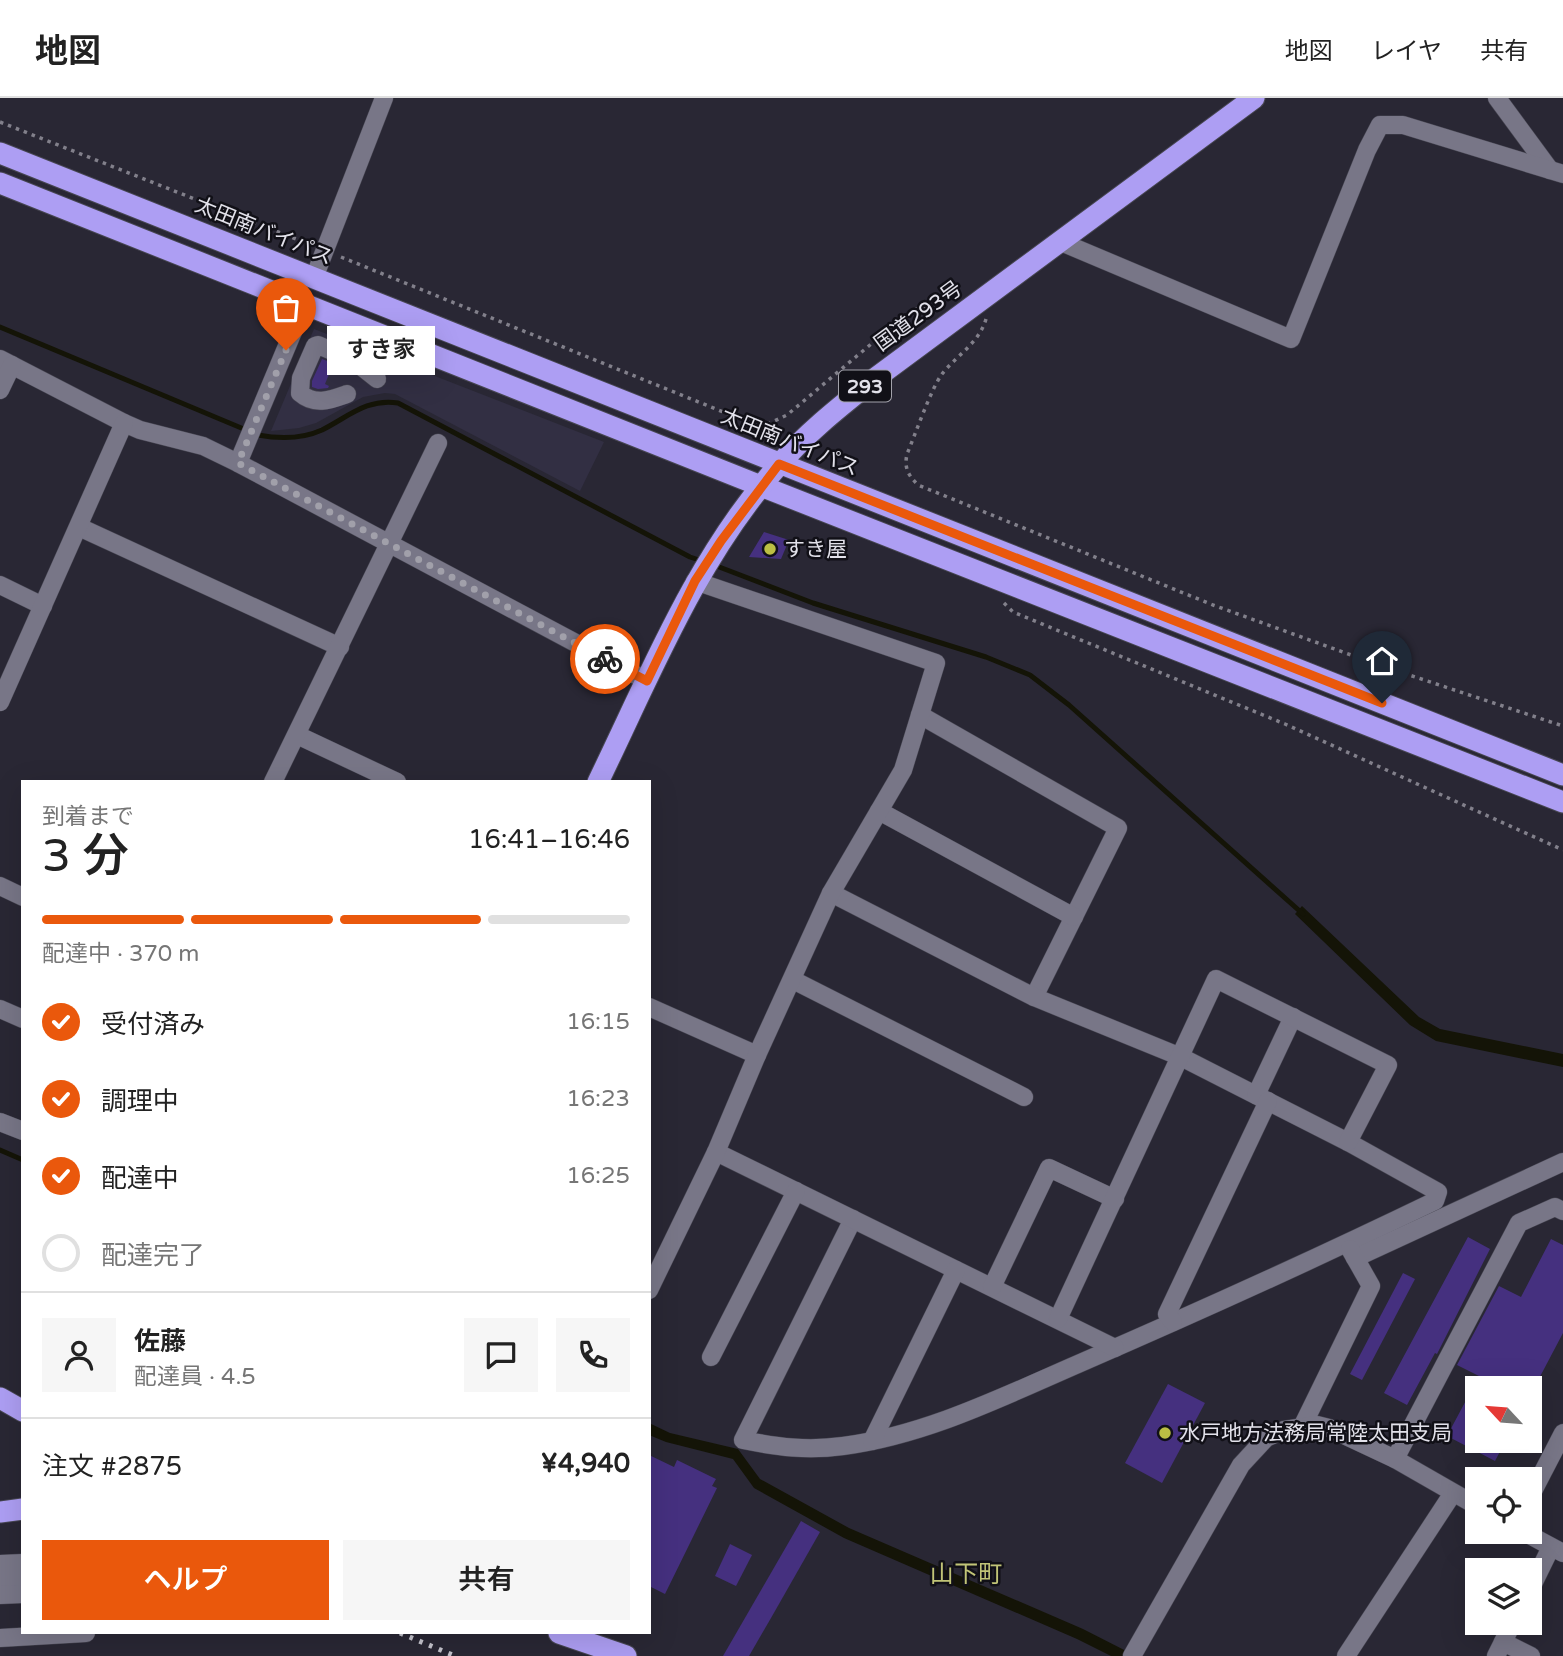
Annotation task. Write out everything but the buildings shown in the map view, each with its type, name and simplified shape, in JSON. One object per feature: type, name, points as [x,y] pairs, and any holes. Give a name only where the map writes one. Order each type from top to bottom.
[{"type":"highway","name":"国道293号","points":[[599,780],[695,581],[779,464],[836,409],[1254,98]]},
{"type":"highway","name":"太田南バイパス","points":[[0,153],[1563,775]]},
{"type":"highway","points":[[0,183],[1563,802]]},
{"type":"highway","points":[[0,1398],[21,1410]]},
{"type":"highway","points":[[0,1512],[21,1509]]},
{"type":"highway","points":[[562,1634],[626,1656]]},
{"type":"street","points":[[314,278],[384,98]]},
{"type":"street","points":[[1497,98],[1557,172]]},
{"type":"street","points":[[1061,242],[1291,339],[1367,150],[1380,125],[1403,125],[1557,172]]},
{"type":"street","points":[[238,463],[305,303]]},
{"type":"street","points":[[347,394],[323,402],[304,397],[300,393],[301,378],[315,346],[353,360],[377,379]]},
{"type":"street","points":[[0,390],[6,362],[140,430],[203,446],[647,681]]},
{"type":"street","points":[[0,702],[124,423]]},
{"type":"street","points":[[274,780],[438,443]]},
{"type":"street","points":[[79,527],[340,647]]},
{"type":"street","points":[[651,1286],[716,1152],[831,893],[903,770],[936,663],[695,581]]},
{"type":"street","points":[[0,585],[43,606]]},
{"type":"street","points":[[920,715],[1118,828],[1034,997]]},
{"type":"street","points":[[297,735],[393,780]]},
{"type":"street","points":[[879,811],[1074,917]]},
{"type":"street","points":[[0,886],[21,896]]},
{"type":"street","points":[[831,893],[1034,997],[1181,1056],[1438,1192],[1435,1201],[1351,1251]]},
{"type":"street","points":[[1058,1319],[1216,979],[1388,1065],[1348,1142]]},
{"type":"street","points":[[793,980],[1024,1097]]},
{"type":"street","points":[[651,1008],[757,1055]]},
{"type":"street","points":[[0,1009],[21,1018]]},
{"type":"street","points":[[1173,1322],[1167,1314],[1262,1098],[1293,1017]]},
{"type":"street","points":[[0,1122],[21,1130]]},
{"type":"street","points":[[716,1152],[1115,1348]]},
{"type":"street","points":[[853,1219],[743,1440],[785,1448],[841,1446],[872,1441],[951,1418],[1173,1322],[1563,1162]]},
{"type":"street","points":[[992,1287],[1049,1168],[1115,1199]]},
{"type":"street","points":[[711,1357],[796,1191]]},
{"type":"street","points":[[1395,1459],[1519,1223],[1555,1207],[1563,1212]]},
{"type":"street","points":[[1303,1427],[1371,1286],[1351,1251]]},
{"type":"street","points":[[872,1441],[956,1270]]},
{"type":"street","points":[[1135,1652],[1241,1465],[1266,1438],[1284,1430],[1317,1425],[1329,1428],[1395,1459],[1465,1500]]},
{"type":"street","points":[[1542,1474],[1563,1433]]},
{"type":"street","points":[[1346,1656],[1452,1493]]},
{"type":"street","points":[[1542,1572],[1557,1550]]},
{"type":"street","points":[[0,1564],[21,1563]]},
{"type":"street","points":[[0,1580],[21,1580]]},
{"type":"street","points":[[0,1595],[21,1594]]},
{"type":"street","points":[[3,1636],[58,1634]]},
{"type":"street","points":[[1500,1649],[1531,1656]]},
{"type":"path","points":[[0,122],[748,422],[766,425],[787,415],[896,323],[918,308],[935,310],[952,321]]},
{"type":"path","points":[[983,298],[989,308],[983,330],[940,376],[907,454],[904,466],[918,485],[1213,605],[1376,664],[1563,726]]},
{"type":"path","points":[[1009,584],[1004,603],[1013,612],[1285,724],[1563,850]]},
{"type":"shaded area","points":[[314,329],[604,442],[580,491],[395,394],[363,397],[316,423],[271,431]]},
{"type":"shaded area","points":[[1302,906],[1419,1017],[1440,1029],[1563,1054],[1563,1067],[1436,1041],[1410,1025],[1295,914]]},
{"type":"shaded area","points":[[651,1424],[670,1433],[738,1449],[760,1479],[849,1528],[1083,1629],[1136,1656],[1111,1656],[844,1538],[754,1488],[733,1459],[651,1436]]},
{"type":"waterway","points":[[0,327],[258,435],[282,438],[307,435],[367,406],[398,403],[690,557],[705,562]]},
{"type":"waterway","points":[[714,565],[813,603],[986,657],[1030,675],[1069,705],[1303,914]]},
{"type":"waterway","points":[[0,1150],[21,1159]]},
{"type":"railway","points":[[402,1634],[455,1656]]},
{"type":"way so far","points":[[286,350],[238,463],[605,659]]},
{"type":"place","name":"すき家","points":[[286,350]]},
{"type":"place","name":"すき屋","points":[[770,549]]},
{"type":"place","name":"水戸地方法務局常陸太田支局","points":[[1165,1433]]},
{"type":"district","name":"山下町","points":[[966,1574]]},
{"type":"route","points":[[605,659],[647,681],[695,581],[721,541],[779,464],[1382,703]]}]
